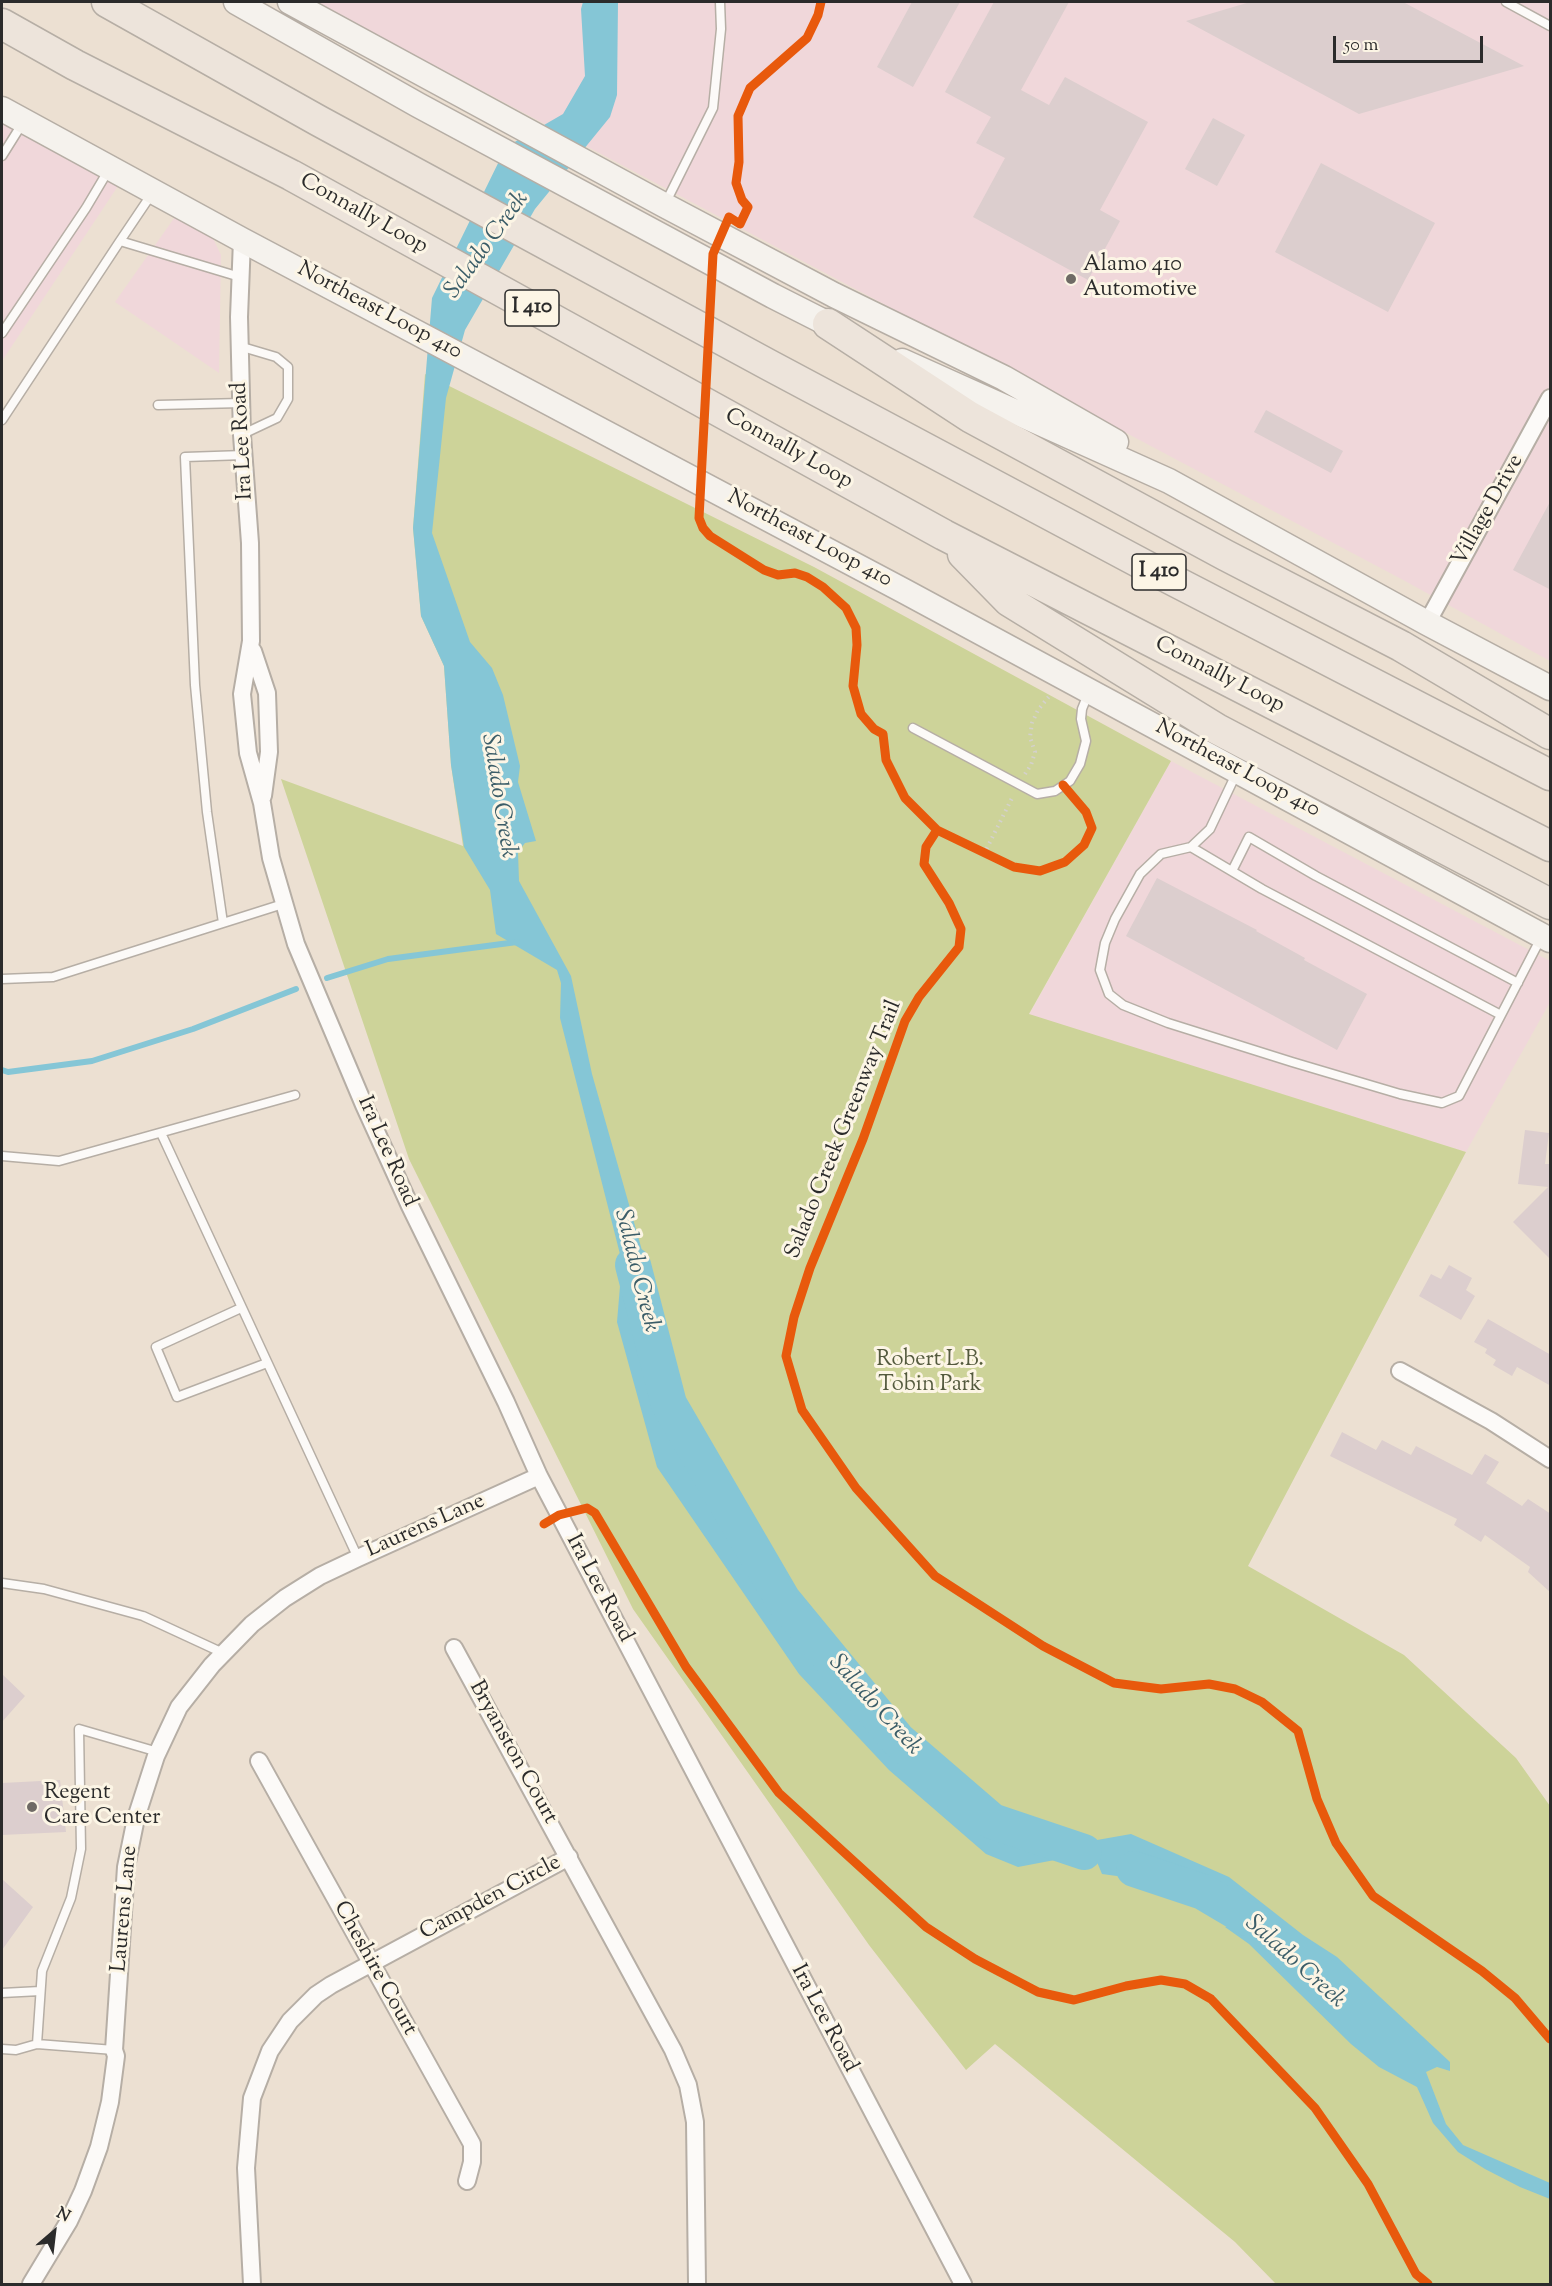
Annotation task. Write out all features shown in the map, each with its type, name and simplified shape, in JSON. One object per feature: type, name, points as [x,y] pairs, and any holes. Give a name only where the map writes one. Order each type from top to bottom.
[{"type":"highway","name":"I 410","points":[[107,2],[319,121],[769,365],[1161,574],[1551,775]]},
{"type":"highway","name":"Connally Loop","points":[[2,24],[291,175],[944,535],[1551,846]]},
{"type":"highway","points":[[2,34],[75,64]]},
{"type":"highway","points":[[828,324],[970,417],[1225,555],[1401,646],[1551,734]]},
{"type":"highway","points":[[944,535],[1009,600],[1103,660],[1217,729],[1551,904]]},
{"type":"main road","points":[[236,2],[418,105],[773,296],[896,358],[1169,481],[1427,623],[1551,688]]},
{"type":"main road","points":[[290,2],[834,295],[1004,378],[1097,429],[1222,511]]},
{"type":"main road","name":"Northeast Loop 410","points":[[2,109],[242,240],[1090,690],[1546,938]]},
{"type":"street","name":"Ira Lee Road","points":[[242,240],[239,346],[250,543],[251,641],[242,694],[248,753],[262,803],[271,858],[296,944],[364,1105],[410,1206],[506,1402],[538,1476],[963,2284]]},
{"type":"street","name":"Village Drive","points":[[1427,623],[1551,398]]},
{"type":"street","name":"Ira Lee Road","points":[[251,641],[267,693],[269,752],[262,803]]},
{"type":"street","points":[[1400,1371],[1491,1421],[1551,1459]]},
{"type":"street","name":"Laurens Lane","points":[[31,2284],[69,2221],[99,2147],[110,2102],[116,2056],[114,2050],[126,1867],[136,1818],[158,1752],[179,1707],[223,1653],[252,1624],[285,1598],[320,1576],[538,1476]]},
{"type":"street","name":"Bryanston Court","points":[[454,1648],[569,1857]]},
{"type":"street","name":"Cheshire Court","points":[[259,1761],[472,2145],[472,2162],[467,2181]]},
{"type":"street","name":"Campden Circle","points":[[252,2284],[246,2208],[250,2117],[255,2089],[270,2051],[290,2021],[316,1995],[331,1985],[569,1857],[673,2050],[688,2085],[695,2122],[697,2284]]},
{"type":"lane","points":[[664,205],[713,108],[721,29],[720,2]]},
{"type":"lane","points":[[1506,2],[1551,26]]},
{"type":"lane","points":[[2,156],[23,121]]},
{"type":"lane","points":[[2,333],[86,208],[110,168]]},
{"type":"lane","points":[[2,420],[154,192]]},
{"type":"lane","points":[[120,241],[240,277]]},
{"type":"lane","points":[[239,346],[276,357],[288,367],[288,399],[277,418],[243,434]]},
{"type":"lane","points":[[158,405],[242,403]]},
{"type":"lane","points":[[223,923],[207,812],[195,685],[185,457],[244,455]]},
{"type":"lane","points":[[913,728],[1037,794],[1055,790],[1070,781],[1080,764],[1086,741],[1081,719],[1082,709],[1090,690]]},
{"type":"lane","points":[[1238,771],[1210,829],[1191,847],[1161,854],[1140,874],[1115,919],[1105,943],[1100,970],[1109,994],[1123,1005],[1168,1023],[1292,1062],[1400,1094],[1442,1103],[1459,1096],[1518,983],[1546,938]]},
{"type":"lane","points":[[1232,871],[1248,837],[1316,876],[1518,983]]},
{"type":"lane","points":[[1191,847],[1501,1015]]},
{"type":"lane","points":[[2,979],[53,977],[283,904]]},
{"type":"lane","points":[[2,1156],[59,1161],[295,1095]]},
{"type":"lane","points":[[161,1133],[358,1558]]},
{"type":"lane","points":[[241,1308],[156,1347],[177,1397],[267,1363]]},
{"type":"lane","points":[[2,1583],[44,1589],[143,1616],[223,1653]]},
{"type":"lane","points":[[37,2044],[42,1971],[71,1898],[81,1849],[79,1729],[158,1752]]},
{"type":"lane","points":[[2,1993],[40,1991]]},
{"type":"lane","points":[[2,2049],[16,2050],[37,2044],[114,2050]]},
{"type":"path","points":[[994,858],[980,852],[1031,765],[1035,752],[1030,737],[1032,723],[1054,686]]},
{"type":"shaded area","points":[[315,2],[1550,2],[1550,661],[1405,581]]},
{"type":"shaded area","points":[[2,122],[120,183],[2,361]]},
{"type":"shaded area","points":[[177,214],[209,230],[221,255],[219,373],[115,302]]},
{"type":"shaded area","points":[[1171,761],[1550,961],[1550,1002],[1466,1152],[1029,1015]]},
{"type":"green space","name":"Robert L.B. Tobin Park","points":[[425,374],[814,567],[1171,761],[1029,1014],[1466,1152],[1248,1566],[1404,1655],[1516,1758],[1550,1806],[1550,2284],[1276,2284],[1235,2242],[995,2044],[966,2070],[869,1945],[633,1609],[409,1159],[281,779],[463,846],[451,765],[444,666],[421,616],[413,528]]},
{"type":"water","points":[[583,2],[618,2],[617,95],[610,117],[535,209],[465,330],[446,398],[432,533],[470,642],[492,668],[503,695],[520,766],[518,782],[536,841],[525,843],[518,852],[519,881],[571,976],[592,1074],[643,1254],[648,1356],[655,1386],[696,1476],[741,1546],[785,1585],[851,1692],[881,1727],[992,1831],[1023,1843],[1053,1831],[1075,1831],[1097,1840],[1131,1834],[1229,1877],[1303,1935],[1337,1957],[1450,2062],[1450,2071],[1437,2067],[1426,2072],[1446,2124],[1463,2145],[1550,2183],[1550,2199],[1520,2187],[1458,2152],[1433,2123],[1417,2087],[1379,2067],[1351,2044],[1249,1944],[1225,1927],[1237,1924],[1198,1887],[1102,1874],[1097,1862],[1080,1867],[1060,1859],[1018,1867],[986,1854],[889,1770],[799,1674],[657,1467],[617,1322],[622,1262],[560,1018],[561,983],[557,970],[496,934],[490,890],[464,847],[451,765],[444,666],[421,616],[413,528],[432,298],[506,147],[563,114],[585,76],[581,9]]},
{"type":"building","points":[[912,2],[960,2],[913,87],[877,67]]},
{"type":"building","points":[[994,2],[1069,2],[1021,90],[1049,105],[1065,77],[1148,122],[1100,210],[1120,221],[1088,280],[973,217],[1005,158],[976,143],[991,117],[945,92]]},
{"type":"building","points":[[1250,2],[1403,2],[1524,66],[1359,114],[1186,21]]},
{"type":"building","points":[[1213,118],[1245,135],[1217,186],[1185,169]]},
{"type":"building","points":[[1321,163],[1435,223],[1388,312],[1275,252]]},
{"type":"building","points":[[1266,410],[1343,451],[1331,473],[1254,432]]},
{"type":"building","points":[[1551,500],[1551,590],[1513,570]]},
{"type":"building","points":[[1157,878],[1257,930],[1305,958],[1304,960],[1367,994],[1337,1050],[1126,936]]},
{"type":"building","points":[[1525,1130],[1549,1133],[1545,1164],[1551,1164],[1551,1260],[1513,1222],[1548,1187],[1518,1184]]},
{"type":"building","points":[[1449,1265],[1472,1278],[1466,1290],[1475,1296],[1461,1320],[1419,1296],[1431,1274],[1441,1279]]},
{"type":"building","points":[[1488,1319],[1551,1355],[1551,1386],[1517,1367],[1512,1376],[1493,1365],[1496,1360],[1485,1353],[1487,1349],[1474,1342]]},
{"type":"building","points":[[1342,1432],[1376,1450],[1382,1440],[1411,1455],[1416,1446],[1472,1475],[1485,1454],[1499,1462],[1486,1483],[1522,1506],[1528,1499],[1551,1514],[1551,1593],[1528,1572],[1530,1567],[1485,1535],[1481,1542],[1454,1525],[1457,1519],[1330,1456]]},
{"type":"building","points":[[2,1674],[25,1696],[2,1722]]},
{"type":"building","name":"Regent Care Center","points":[[60,1780],[66,1832],[2,1835],[2,1783]]},
{"type":"building","name":"Regent Care Center","points":[[2,1879],[33,1907],[2,1950]]},
{"type":"waterway","points":[[327,978],[388,959],[517,942]]},
{"type":"waterway","points":[[2,1070],[8,1072],[92,1061],[193,1029],[296,989]]},
{"type":"waterway","name":"Salado Creek","points":[[633,1265],[669,1404],[783,1600],[898,1740],[992,1821],[1084,1852]]},
{"type":"waterway","name":"Salado Creek","points":[[1134,1869],[1203,1892],[1247,1918]]},
{"type":"cycle path","points":[[821,2],[818,15],[807,38],[750,88],[738,116],[739,162],[736,183],[742,200],[748,207],[740,224],[729,217],[713,254],[699,518],[703,528],[710,536],[764,570],[778,575],[795,573],[807,577],[823,587],[846,608],[856,628],[857,645],[853,686],[861,714],[874,729],[883,734],[886,760],[905,798],[937,830],[1014,867],[1040,871],[1065,862],[1084,845],[1092,828],[1086,812],[1063,785]]},
{"type":"cycle path","name":"Salado Creek Greenway Trail","points":[[937,830],[926,847],[924,864],[949,903],[961,929],[959,947],[919,997],[905,1021],[863,1139],[810,1268],[794,1317],[786,1356],[802,1410],[856,1488],[935,1576],[1043,1646],[1114,1683],[1161,1689],[1209,1684],[1235,1689],[1262,1702],[1298,1731],[1317,1799],[1336,1843],[1373,1896],[1482,1971],[1515,1998],[1550,2039]]},
{"type":"cycle path","points":[[544,1524],[559,1515],[587,1508],[595,1513],[686,1667],[779,1793],[926,1927],[975,1959],[1038,1992],[1074,2000],[1126,1986],[1161,1980],[1185,1984],[1211,1999],[1315,2108],[1368,2184],[1416,2274],[1428,2284]]},
{"type":"place","name":"Alamo 410 Automotive","points":[[1071,279]]},
{"type":"place","name":"Regent Care Center","points":[[32,1807]]}]
